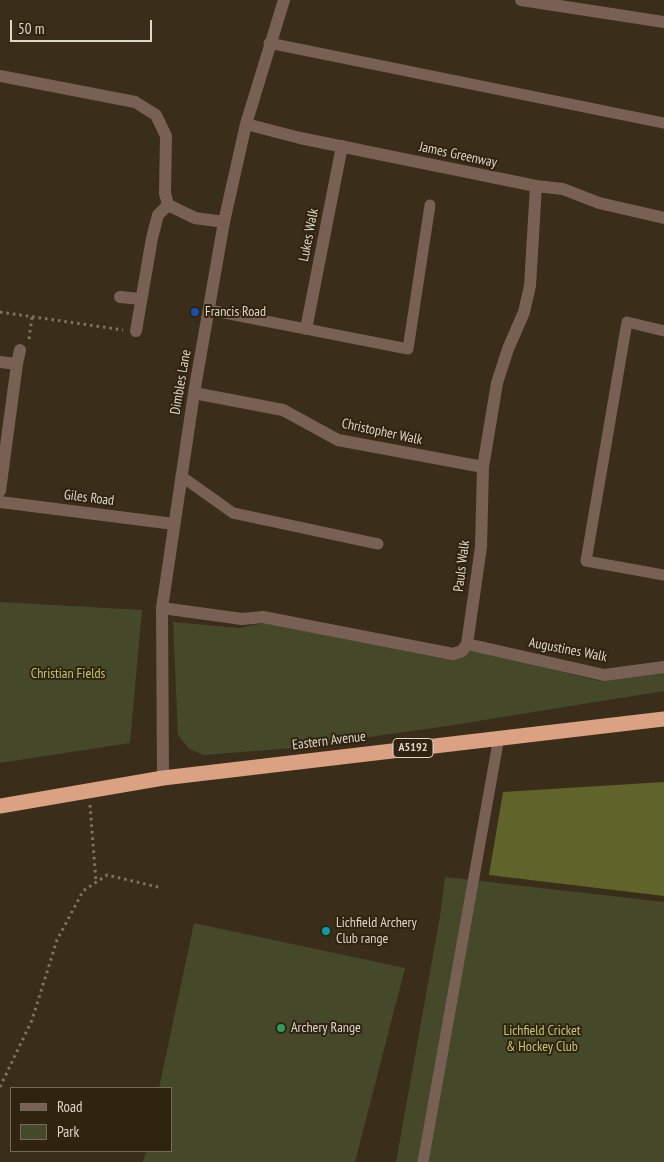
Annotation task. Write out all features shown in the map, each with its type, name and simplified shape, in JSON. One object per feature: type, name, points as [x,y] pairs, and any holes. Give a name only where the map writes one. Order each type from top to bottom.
[{"type":"highway","name":"Eastern Avenue","points":[[0,806],[163,778],[664,719]]},
{"type":"street","name":"Dimbles Lane","points":[[163,778],[162,608],[181,476],[224,222],[246,124],[269,43],[284,0]]},
{"type":"street","points":[[521,0],[664,22]]},
{"type":"street","points":[[1,80],[135,102],[156,114],[166,136],[164,193],[168,205],[196,218],[224,222]]},
{"type":"street","name":"James Greenway","points":[[246,124],[300,138],[536,186],[563,189],[599,203],[664,218]]},
{"type":"street","name":"Lukes Walk","points":[[306,329],[342,146]]},
{"type":"street","name":"Pauls Walk","points":[[467,644],[481,547],[483,467],[497,383],[508,348],[524,312],[530,286],[536,186]]},
{"type":"street","points":[[136,331],[152,238],[158,215],[168,205]]},
{"type":"street","points":[[120,297],[141,300]]},
{"type":"street","points":[[0,491],[20,350]]},
{"type":"street","points":[[0,362],[17,364]]},
{"type":"street","name":"Christopher Walk","points":[[194,393],[282,410],[338,440],[483,467]]},
{"type":"street","name":"Giles Road","points":[[0,502],[174,524]]},
{"type":"street","points":[[162,608],[242,619],[263,617],[453,654],[462,650],[467,644]]},
{"type":"street","name":"Augustines Walk","points":[[467,644],[604,675],[664,667]]},
{"type":"lane","points":[[269,43],[664,124]]},
{"type":"lane","points":[[209,310],[408,349],[430,205]]},
{"type":"lane","points":[[664,331],[627,322],[586,561],[664,574]]},
{"type":"lane","points":[[181,476],[233,513],[378,544]]},
{"type":"lane","points":[[423,1162],[499,737]]},
{"type":"path","points":[[0,312],[32,318],[136,331]]},
{"type":"path","points":[[20,350],[29,339],[32,318]]},
{"type":"path","points":[[88,791],[96,882]]},
{"type":"path","points":[[0,1087],[32,1020],[57,940],[82,891],[107,875],[162,888]]},
{"type":"green space","name":"Christian Fields","points":[[0,602],[142,610],[130,743],[0,763]]},
{"type":"green space","points":[[173,622],[239,628],[265,623],[453,660],[470,649],[600,681],[664,672],[664,691],[447,726],[292,748],[204,755],[189,749],[178,735]]},
{"type":"green space","points":[[664,782],[664,896],[489,875],[503,792]]},
{"type":"green space","name":"Lichfield Cricket & Hockey Club","points":[[445,877],[664,902],[664,1162],[396,1162],[440,916]]},
{"type":"green space","name":"Archery Range","points":[[194,923],[405,968],[355,1162],[143,1162],[146,1152],[172,1152],[172,1087],[159,1087]]},
{"type":"place","name":"Francis Road","points":[[195,312]]},
{"type":"place","name":"Lichfield Archery Club range","points":[[326,931]]},
{"type":"place","name":"Archery Range","points":[[281,1028]]}]
